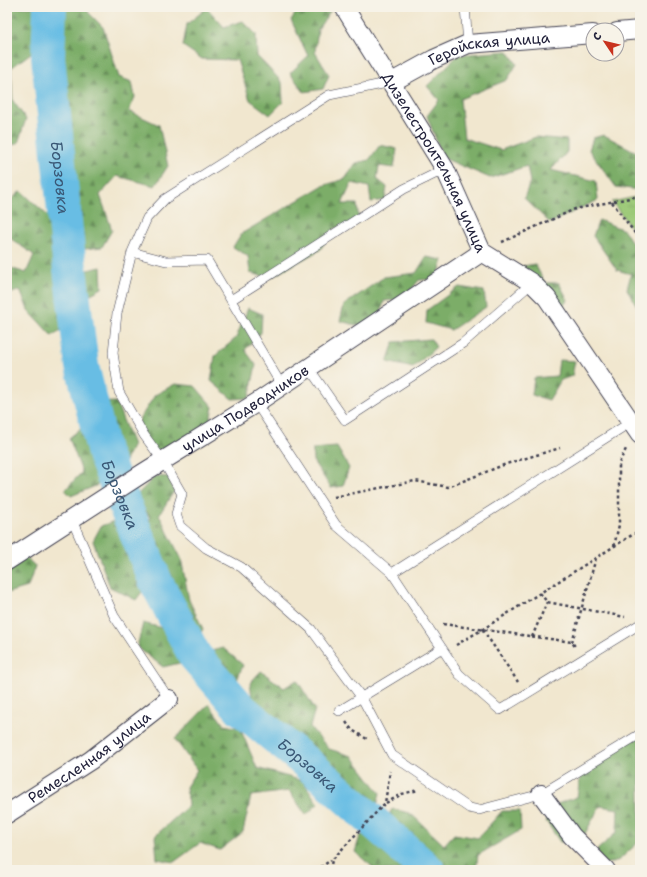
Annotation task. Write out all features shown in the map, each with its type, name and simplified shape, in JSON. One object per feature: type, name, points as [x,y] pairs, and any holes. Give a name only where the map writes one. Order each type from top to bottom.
[{"type":"street","name":"Дизелестроительная улица","points":[[344,7],[445,169],[482,252],[532,283],[547,298],[637,428]]},
{"type":"street","points":[[625,31],[640,30]]},
{"type":"street","name":"Геройская улица","points":[[392,82],[434,59],[468,44],[585,35]]},
{"type":"street","name":"улица Подводников","points":[[7,561],[256,403],[482,252]]},
{"type":"street","name":"Ремесленная улица","points":[[7,814],[92,760],[169,699]]},
{"type":"street","points":[[541,794],[572,836],[606,870]]},
{"type":"lane","points":[[465,7],[468,44]]},
{"type":"lane","points":[[392,82],[329,95],[165,199],[147,218],[132,252],[117,313],[113,353],[119,392],[144,435],[163,462],[182,494],[176,514],[180,526],[206,548],[241,567],[311,629],[362,698],[392,755],[469,808],[479,810],[541,794],[640,734]]},
{"type":"lane","points":[[231,300],[404,189],[445,169]]},
{"type":"lane","points":[[132,252],[166,261],[207,260],[282,386]]},
{"type":"lane","points":[[309,368],[345,420],[463,343],[532,283]]},
{"type":"lane","points":[[256,403],[336,525],[392,573],[459,674],[500,710],[640,624]]},
{"type":"lane","points":[[392,573],[590,448],[637,428]]},
{"type":"lane","points":[[72,520],[114,616],[169,699]]},
{"type":"lane","points":[[339,711],[442,648]]},
{"type":"path","points":[[482,252],[575,210],[640,196]]},
{"type":"path","points":[[612,202],[640,240]]},
{"type":"path","points":[[614,546],[619,525],[619,463],[637,428]]},
{"type":"path","points":[[319,499],[415,482],[448,487],[506,464],[575,444],[590,448]]},
{"type":"path","points":[[442,648],[451,648],[483,629],[640,530]]},
{"type":"path","points":[[583,659],[572,642],[596,558]]},
{"type":"path","points":[[540,592],[547,602],[625,618]]},
{"type":"path","points":[[532,637],[547,602]]},
{"type":"path","points":[[425,622],[572,642]]},
{"type":"path","points":[[483,629],[526,694]]},
{"type":"path","points":[[385,804],[392,755]]},
{"type":"path","points":[[315,870],[332,860],[347,842],[385,804],[402,794],[436,786]]},
{"type":"path","points":[[330,870],[332,860]]},
{"type":"green space","points":[[11,7],[44,7],[38,22],[35,50],[11,68],[13,101],[26,119],[18,143],[7,147],[7,10]]},
{"type":"green space","points":[[56,7],[88,7],[88,12],[103,27],[119,77],[132,82],[135,97],[129,111],[159,125],[168,166],[155,186],[117,176],[100,195],[112,230],[102,247],[84,249],[70,218],[80,195],[69,176],[75,165],[60,146],[58,103],[62,90],[53,56]]},
{"type":"green space","points":[[300,7],[333,7],[318,29],[315,52],[329,75],[323,89],[304,92],[290,73],[308,56],[291,20]]},
{"type":"green space","points":[[207,8],[224,27],[243,21],[256,34],[257,56],[282,82],[283,102],[270,115],[250,100],[237,60],[202,59],[183,46],[187,24]]},
{"type":"green space","points":[[508,51],[517,64],[507,80],[460,99],[464,138],[501,150],[536,137],[567,140],[567,152],[551,170],[596,181],[598,200],[550,223],[524,198],[530,182],[527,166],[490,178],[443,158],[427,116],[439,100],[427,86],[458,55]]},
{"type":"green space","points":[[604,135],[640,154],[639,190],[616,187],[589,150],[593,138]]},
{"type":"green space","points":[[380,145],[397,149],[394,168],[379,166],[377,179],[387,187],[385,200],[371,202],[369,187],[352,183],[342,204],[357,204],[359,222],[333,229],[320,250],[270,278],[250,273],[248,256],[233,247],[241,234],[322,186],[345,179],[356,163],[369,160]]},
{"type":"green space","points":[[21,191],[57,224],[74,273],[101,267],[102,288],[69,306],[67,326],[52,336],[28,310],[20,290],[7,295],[7,267],[26,273],[34,255],[7,236],[7,203]]},
{"type":"green space","points":[[640,196],[640,240],[612,202]]},
{"type":"green space","points":[[599,220],[624,230],[640,255],[640,311],[627,289],[631,274],[617,270],[593,236]]},
{"type":"green space","points":[[426,257],[443,260],[437,279],[419,280],[404,299],[384,301],[380,316],[364,327],[340,321],[344,305],[384,277],[416,273]]},
{"type":"green space","points":[[535,264],[545,283],[559,283],[568,300],[559,310],[518,267]]},
{"type":"green space","points":[[459,287],[484,291],[486,307],[451,330],[426,323],[427,310]]},
{"type":"green space","points":[[248,308],[262,314],[261,333],[245,350],[256,365],[249,398],[232,399],[211,381],[215,356],[236,338]]},
{"type":"green space","points":[[431,339],[436,347],[413,368],[387,362],[394,342]]},
{"type":"green space","points":[[559,360],[575,361],[572,376],[561,380],[549,400],[532,395],[534,378],[557,376]]},
{"type":"green space","points":[[175,384],[195,386],[213,407],[209,424],[164,455],[145,449],[139,420],[155,395]]},
{"type":"green space","points":[[116,402],[133,445],[124,463],[105,464],[98,485],[71,496],[65,490],[82,472],[69,438],[85,425],[93,403]]},
{"type":"green space","points":[[337,447],[349,468],[343,486],[331,488],[313,461],[313,449]]},
{"type":"green space","points":[[155,476],[169,477],[174,491],[159,515],[181,558],[189,600],[203,629],[184,662],[163,667],[137,647],[143,623],[174,631],[184,614],[167,592],[163,561],[144,535],[150,518],[136,496]]},
{"type":"green space","points":[[122,518],[133,528],[147,585],[136,600],[110,587],[93,541],[101,526]]},
{"type":"green space","points":[[23,555],[35,566],[28,587],[7,593],[7,564]]},
{"type":"green space","points":[[223,648],[243,665],[236,683],[214,691],[201,670],[211,651]]},
{"type":"green space","points":[[261,671],[284,688],[297,680],[315,709],[310,727],[329,749],[352,756],[380,793],[377,806],[363,807],[333,769],[315,765],[254,711],[250,683]]},
{"type":"green space","points":[[209,704],[224,725],[240,728],[257,768],[303,781],[318,804],[306,815],[289,791],[251,796],[243,832],[220,850],[200,843],[174,862],[157,859],[155,836],[188,806],[186,787],[197,770],[175,739]]},
{"type":"green space","points":[[640,735],[640,841],[619,860],[603,865],[597,850],[617,832],[618,809],[600,806],[582,839],[560,842],[546,821],[557,804],[577,797],[581,773]]},
{"type":"green space","points":[[392,809],[410,813],[444,845],[454,834],[478,838],[502,811],[520,811],[521,830],[478,855],[476,870],[444,870],[435,854],[407,844],[385,823]]},
{"type":"green space","points":[[376,829],[404,861],[409,870],[376,870],[355,852],[360,836]]},
{"type":"waterway","name":"Борзовка","points":[[50,7],[48,57],[70,269],[82,366],[104,454],[156,582],[195,656],[241,709],[309,765],[428,870]]}]
